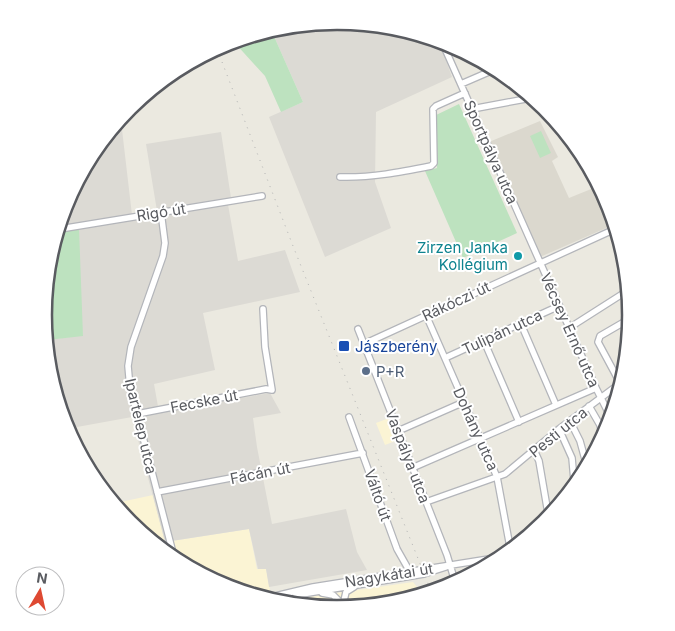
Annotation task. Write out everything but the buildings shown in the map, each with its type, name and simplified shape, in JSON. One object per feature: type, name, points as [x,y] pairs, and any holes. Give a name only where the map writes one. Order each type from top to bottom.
[{"type":"street","name":"Sportpálya utca","points":[[446,52],[540,263]]},
{"type":"street","points":[[461,84],[487,73]]},
{"type":"street","points":[[340,177],[360,178],[393,174],[431,166],[434,162],[433,109],[465,93]]},
{"type":"street","points":[[472,109],[524,99]]},
{"type":"street","name":"Rigó út","points":[[66,228],[262,196]]},
{"type":"street","name":"Ipartelep utca","points":[[161,212],[165,243],[163,256],[131,347],[128,366],[130,388],[136,414],[172,548]]},
{"type":"street","name":"Rákóczi út","points":[[364,344],[610,231]]},
{"type":"street","name":"Vécsey Ernő utca","points":[[540,263],[607,410]]},
{"type":"street","points":[[569,328],[622,294]]},
{"type":"street","name":"Tulipán utca","points":[[445,358],[559,306]]},
{"type":"street","name":"Fecske út","points":[[136,414],[266,389],[272,390],[265,347],[263,308]]},
{"type":"street","name":"Dohány utca","points":[[426,315],[498,477],[509,543]]},
{"type":"street","points":[[617,376],[598,342],[600,336],[623,323]]},
{"type":"street","points":[[521,324],[556,405]]},
{"type":"street","name":"Vaspálya utca","points":[[358,329],[454,576]]},
{"type":"street","points":[[484,341],[519,422]]},
{"type":"street","points":[[412,468],[596,388]]},
{"type":"street","name":"Pesti utca","points":[[426,502],[505,474],[559,429],[613,389]]},
{"type":"street","points":[[398,431],[464,402]]},
{"type":"street","points":[[589,406],[600,427]]},
{"type":"street","name":"Váltó út","points":[[349,416],[397,549],[410,572]]},
{"type":"street","points":[[570,421],[580,441],[585,458]]},
{"type":"street","points":[[559,429],[572,458],[574,476]]},
{"type":"street","points":[[534,450],[539,461],[547,509]]},
{"type":"street","name":"Fácán út","points":[[157,492],[363,453]]},
{"type":"street","points":[[450,565],[486,559]]},
{"type":"street","name":"Nagykátai út","points":[[280,596],[450,565]]},
{"type":"street","name":"Nagykátai út","points":[[286,597],[310,593],[339,585],[364,584],[424,574],[438,571],[450,565]]},
{"type":"street","points":[[344,601],[346,592],[351,588],[364,584]]},
{"type":"street","points":[[339,585],[342,601]]},
{"type":"street","points":[[310,593],[333,594],[338,601]]},
{"type":"shaded area","points":[[338,30],[393,35],[442,50],[452,77],[376,112],[375,182],[391,228],[325,257],[269,117],[303,102],[274,37],[300,32]]},
{"type":"shaded area","points":[[540,121],[558,157],[552,161],[569,198],[593,188],[609,227],[540,257],[489,142]]},
{"type":"shaded area","points":[[122,128],[132,215],[157,211],[146,144],[221,132],[231,198],[227,199],[238,261],[285,250],[300,292],[203,313],[215,370],[154,384],[159,412],[270,393],[281,413],[253,418],[272,524],[346,509],[357,552],[367,570],[269,587],[266,569],[258,569],[249,529],[165,542],[132,417],[75,427],[74,425],[57,371],[53,339],[83,335],[62,241],[81,189],[100,157]]},
{"type":"shaded area","points":[[389,418],[398,440],[385,445],[376,423]]},
{"type":"shaded area","points":[[153,495],[165,542],[249,529],[257,569],[266,568],[270,593],[228,579],[195,563],[179,553],[149,530],[121,502]]},
{"type":"shaded area","points":[[413,582],[419,589],[375,599],[338,601],[298,599]]},
{"type":"green space","points":[[274,37],[303,102],[281,112],[265,76],[239,48]]},
{"type":"green space","points":[[459,104],[517,233],[463,258],[425,171],[437,168],[434,116]]},
{"type":"green space","points":[[541,131],[551,153],[540,158],[530,136]]},
{"type":"green space","points":[[79,228],[83,336],[53,339],[52,316],[54,278],[65,229]]},
{"type":"railway","points":[[220,55],[293,246],[429,586]]},
{"type":"place","name":"Zirzen Janka Kollégium","points":[[518,256]]},
{"type":"place","name":"Jászberény","points":[[344,346]]},
{"type":"place","name":"P+R","points":[[366,371]]}]
